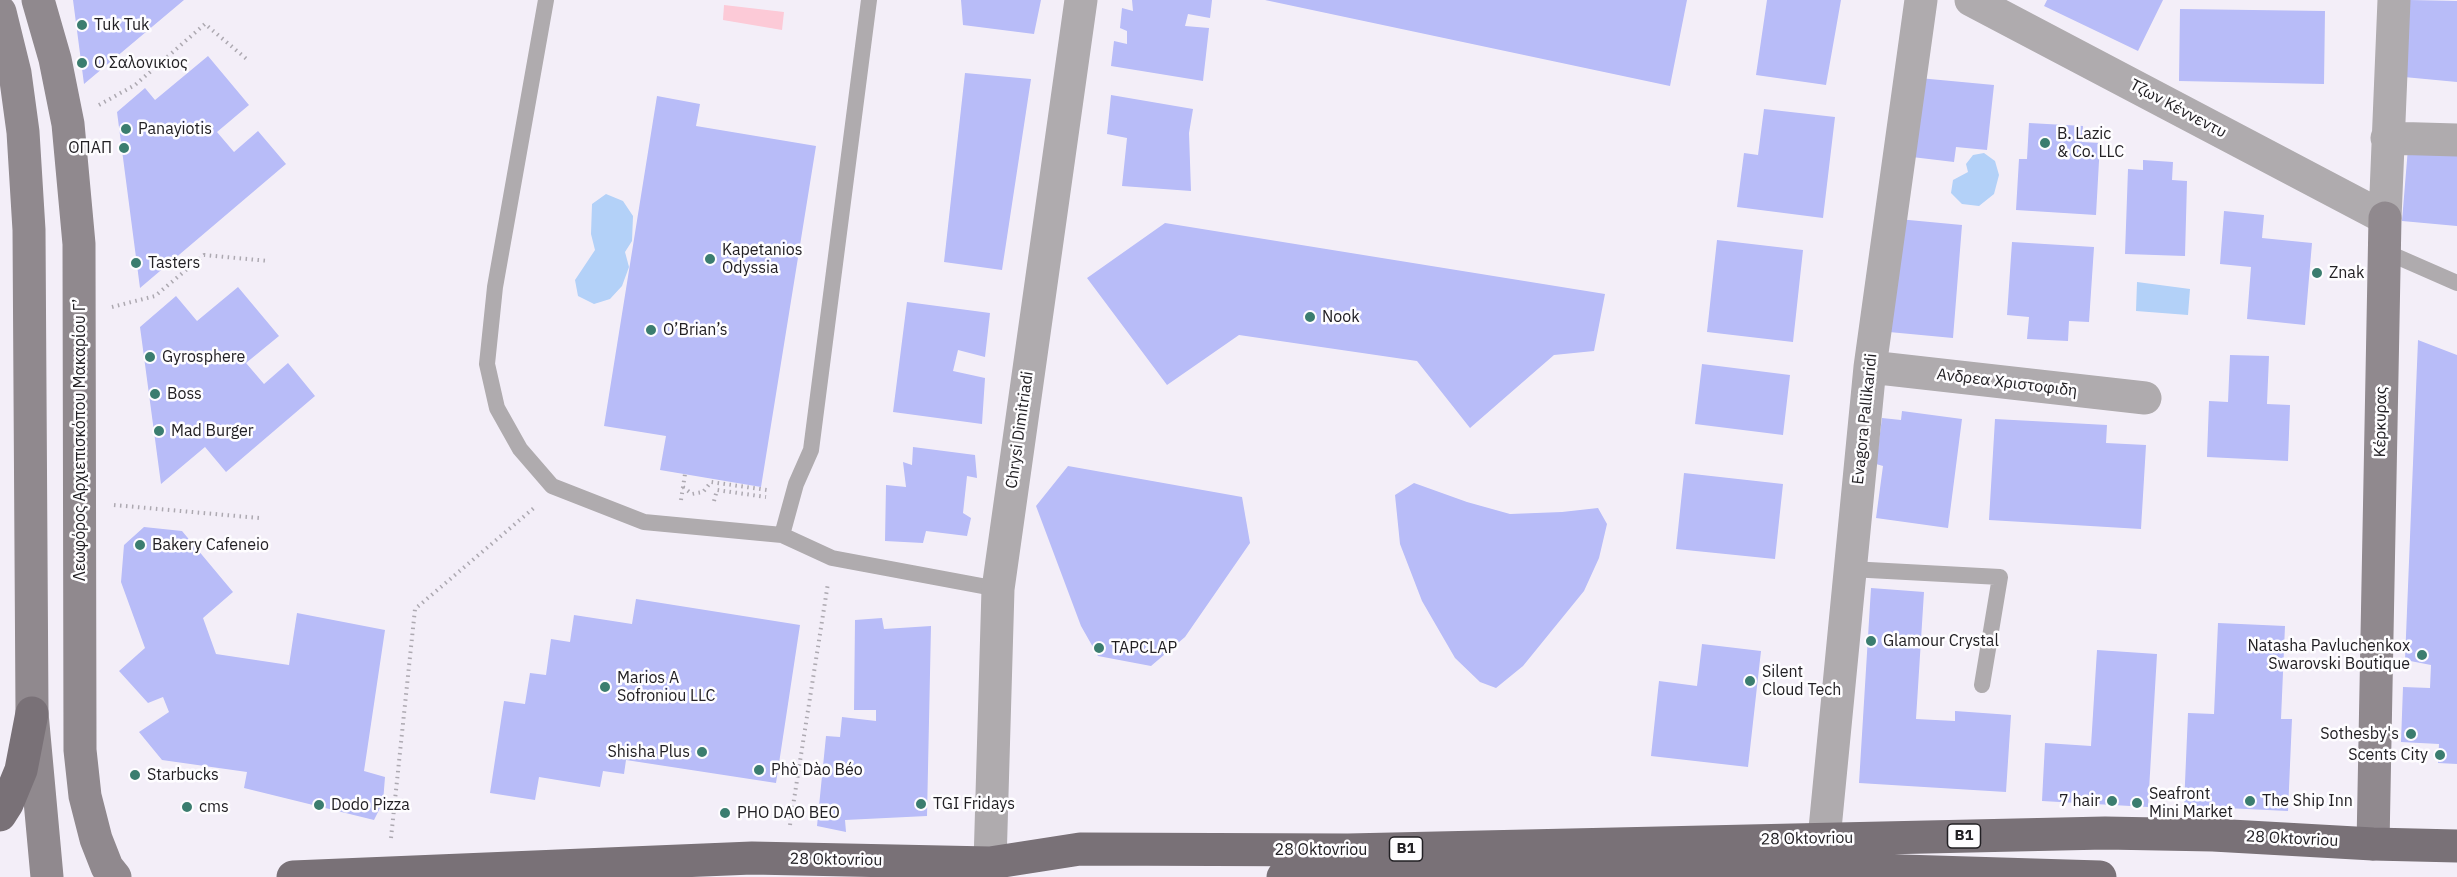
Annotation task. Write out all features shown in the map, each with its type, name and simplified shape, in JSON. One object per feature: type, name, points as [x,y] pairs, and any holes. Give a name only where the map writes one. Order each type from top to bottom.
[{"type":"main road","name":"Λεωφόρος Αρχιεπισκόπου Μακαρίου Γ’","points":[[38,0],[55,59],[68,124],[80,244],[80,750],[85,796],[96,839],[107,867],[116,877]]},
{"type":"main road","points":[[0,12],[15,73],[20,108],[28,230],[32,713],[47,877]]},
{"type":"main road","name":"Κέρκυρας","points":[[2373,844],[2385,218]]},
{"type":"main road","points":[[0,815],[21,770],[32,713]]},
{"type":"main road","name":"28 Oktovriou","points":[[293,877],[752,858],[990,863],[1080,849],[1348,850],[2132,833],[2457,846]]},
{"type":"main road","name":"28 Oktovriou","points":[[1283,877],[1804,868],[2100,877]]},
{"type":"street","name":"Chrysi Dimitriadi","points":[[990,863],[998,589],[1081,0]]},
{"type":"street","name":"Evagora Pallikaridi","points":[[1824,839],[1870,367],[1921,0]]},
{"type":"street","name":"Τζων Κέννεντυ","points":[[1971,0],[2385,218]]},
{"type":"street","name":"Κέρκυρας","points":[[2385,218],[2394,0]]},
{"type":"street","points":[[2387,138],[2457,140]]},
{"type":"street","name":"Ανδρεα Χριστοφιδη","points":[[1870,367],[2145,398]]},
{"type":"lane","points":[[546,0],[495,287],[487,364],[497,408],[520,449],[552,486],[644,522],[782,535],[832,558],[998,589]]},
{"type":"lane","points":[[782,535],[796,484],[811,450],[869,0]]},
{"type":"lane","points":[[2384,251],[2457,283]]},
{"type":"lane","points":[[1850,569],[2000,577],[1982,685]]},
{"type":"path","points":[[97,106],[135,85],[205,24],[249,61]]},
{"type":"path","points":[[103,309],[155,296],[204,255],[269,261]]},
{"type":"path","points":[[681,502],[685,474]]},
{"type":"path","points":[[683,487],[692,494],[703,492],[711,482],[769,490],[767,497],[717,490],[711,511]]},
{"type":"path","points":[[390,844],[415,609],[541,503]]},
{"type":"path","points":[[113,505],[259,518]]},
{"type":"path","points":[[789,828],[832,558]]},
{"type":"shaded area","points":[[724,5],[784,12],[782,30],[723,20]]},
{"type":"water","points":[[1984,153],[1995,161],[1999,175],[1994,194],[1979,206],[1962,204],[1951,193],[1953,180],[1968,172],[1966,164],[1973,155]]},
{"type":"water","points":[[606,194],[623,201],[633,216],[632,241],[625,252],[629,267],[622,286],[610,299],[594,304],[578,296],[575,280],[595,250],[591,234],[592,204]]},
{"type":"water","points":[[2137,282],[2190,289],[2188,315],[2136,311]]},
{"type":"building","points":[[73,0],[184,0],[84,84]]},
{"type":"building","points":[[961,0],[1041,0],[1034,34],[963,25]]},
{"type":"building","points":[[1132,0],[1212,0],[1210,18],[1188,14],[1185,26],[1209,28],[1203,81],[1111,66],[1114,41],[1127,44],[1127,31],[1120,28],[1122,8],[1133,11]]},
{"type":"building","points":[[1265,0],[1687,0],[1670,86]]},
{"type":"building","points":[[1767,0],[1841,0],[1826,85],[1756,75]]},
{"type":"building","points":[[2047,0],[2163,0],[2138,51],[2044,6]]},
{"type":"building","points":[[2410,0],[2457,1],[2457,82],[2404,77]]},
{"type":"building","points":[[2180,9],[2325,11],[2324,84],[2179,81]]},
{"type":"building","points":[[208,56],[249,105],[217,132],[234,152],[258,131],[286,164],[140,288],[117,112],[145,88],[155,100]]},
{"type":"building","points":[[965,73],[1031,79],[1002,270],[944,262]]},
{"type":"building","points":[[1919,78],[1994,85],[1987,150],[1956,147],[1954,162],[1912,157]]},
{"type":"building","points":[[1111,95],[1193,109],[1189,133],[1191,191],[1122,186],[1127,138],[1107,134]]},
{"type":"building","points":[[657,96],[700,104],[696,126],[816,146],[761,487],[660,470],[666,436],[604,426]]},
{"type":"building","points":[[1764,109],[1835,117],[1823,218],[1737,207],[1744,153],[1758,155]]},
{"type":"building","points":[[2029,123],[2083,126],[2082,142],[2100,143],[2096,215],[2016,210],[2019,159],[2027,159]]},
{"type":"building","points":[[2408,148],[2457,152],[2457,226],[2402,221]]},
{"type":"building","points":[[2143,160],[2173,162],[2172,180],[2187,181],[2185,256],[2125,254],[2128,169],[2143,170]]},
{"type":"building","points":[[2224,211],[2264,215],[2262,238],[2312,243],[2305,325],[2247,319],[2251,267],[2220,264]]},
{"type":"building","points":[[1898,219],[1962,225],[1953,338],[1889,332]]},
{"type":"building","points":[[1165,223],[1605,294],[1594,351],[1554,355],[1470,428],[1417,361],[1239,335],[1167,385],[1087,278]]},
{"type":"building","points":[[1717,240],[1803,250],[1793,342],[1707,332]]},
{"type":"building","points":[[2012,242],[2094,247],[2089,322],[2069,321],[2068,341],[2027,339],[2029,317],[2007,315]]},
{"type":"building","points":[[238,287],[279,336],[246,363],[264,384],[288,363],[315,396],[226,472],[205,447],[161,484],[140,327],[176,296],[197,321]]},
{"type":"building","points":[[907,302],[990,313],[985,357],[958,350],[953,371],[985,378],[982,424],[893,412]]},
{"type":"building","points":[[2418,340],[2457,355],[2457,764],[2438,763],[2439,744],[2401,742],[2403,687],[2430,688],[2431,665],[2405,660]]},
{"type":"building","points":[[2230,355],[2269,356],[2267,404],[2290,405],[2288,461],[2207,457],[2209,401],[2228,402]]},
{"type":"building","points":[[1702,364],[1790,375],[1783,435],[1695,424]]},
{"type":"building","points":[[1902,411],[1962,419],[1948,528],[1876,518],[1883,466],[1876,464],[1882,418],[1901,420]]},
{"type":"building","points":[[1995,419],[2107,425],[2106,443],[2146,445],[2141,529],[1989,520]]},
{"type":"building","points":[[913,447],[975,455],[977,478],[967,476],[963,513],[971,518],[967,536],[926,531],[923,543],[885,541],[886,485],[906,487],[903,462],[912,465]]},
{"type":"building","points":[[1068,466],[1242,497],[1250,543],[1185,637],[1151,666],[1098,656],[1081,626],[1036,506]]},
{"type":"building","points":[[1684,473],[1783,484],[1775,559],[1676,549]]},
{"type":"building","points":[[1414,483],[1510,514],[1598,508],[1607,524],[1599,558],[1584,591],[1523,666],[1496,688],[1480,682],[1455,658],[1422,601],[1400,544],[1395,495]]},
{"type":"building","points":[[144,527],[182,531],[233,592],[203,618],[216,654],[289,665],[297,613],[385,630],[364,771],[385,777],[383,802],[374,820],[244,788],[247,772],[162,760],[139,732],[169,712],[163,697],[148,703],[119,671],[145,648],[121,582],[124,545]]},
{"type":"building","points":[[1871,588],[1924,592],[1916,719],[1955,721],[1955,711],[2011,715],[2006,792],[1859,783]]},
{"type":"building","points":[[636,599],[800,625],[776,783],[626,760],[624,774],[603,771],[600,787],[539,777],[535,800],[490,793],[504,701],[525,704],[530,673],[546,675],[551,639],[570,642],[574,615],[632,624]]},
{"type":"building","points":[[882,618],[884,629],[931,626],[927,816],[845,820],[846,832],[817,826],[826,736],[840,737],[842,717],[876,721],[876,710],[854,710],[855,620]]},
{"type":"building","points":[[2218,623],[2285,626],[2281,719],[2292,719],[2288,811],[2184,806],[2188,713],[2214,714]]},
{"type":"building","points":[[1702,644],[1761,651],[1748,767],[1651,756],[1659,681],[1697,686]]},
{"type":"building","points":[[2097,650],[2157,654],[2148,807],[2042,801],[2045,743],[2091,746]]},
{"type":"place","name":"Tuk Tuk","points":[[82,25]]},
{"type":"place","name":"Ο Σαλονικιος","points":[[82,63]]},
{"type":"place","name":"Panayiotis","points":[[126,129]]},
{"type":"place","name":"B. Lazic & Co. LLC","points":[[2045,143]]},
{"type":"place","name":"ΟΠΑΠ","points":[[124,148]]},
{"type":"place","name":"Kapetanios Odyssia","points":[[710,259]]},
{"type":"place","name":"Tasters","points":[[136,263]]},
{"type":"place","name":"Znak","points":[[2317,273]]},
{"type":"place","name":"Nook","points":[[1310,317]]},
{"type":"place","name":"O’Brian’s","points":[[651,330]]},
{"type":"place","name":"Gyrosphere","points":[[150,357]]},
{"type":"place","name":"Boss","points":[[155,394]]},
{"type":"place","name":"Mad Burger","points":[[159,431]]},
{"type":"place","name":"Bakery Cafeneio","points":[[140,545]]},
{"type":"place","name":"Glamour Crystal","points":[[1871,641]]},
{"type":"place","name":"TAPCLAP","points":[[1099,648]]},
{"type":"place","name":"Natasha Pavluchenkox Swarovski Boutique","points":[[2422,655]]},
{"type":"place","name":"Silent Cloud Tech","points":[[1750,681]]},
{"type":"place","name":"Marios A Sofroniou LLC","points":[[605,687]]},
{"type":"place","name":"Sothesby's","points":[[2411,734]]},
{"type":"place","name":"Shisha Plus","points":[[702,752]]},
{"type":"place","name":"Scents City","points":[[2440,755]]},
{"type":"place","name":"Phò Dào Béo","points":[[759,770]]},
{"type":"place","name":"Starbucks","points":[[135,775]]},
{"type":"place","name":"7 hair","points":[[2112,801]]},
{"type":"place","name":"The Ship Inn","points":[[2250,801]]},
{"type":"place","name":"Seafront Mini Market","points":[[2137,803]]},
{"type":"place","name":"TGI Fridays","points":[[921,804]]},
{"type":"place","name":"Dodo Pizza","points":[[319,805]]},
{"type":"place","name":"cms","points":[[187,807]]},
{"type":"place","name":"PHO DAO BEO","points":[[725,813]]}]
